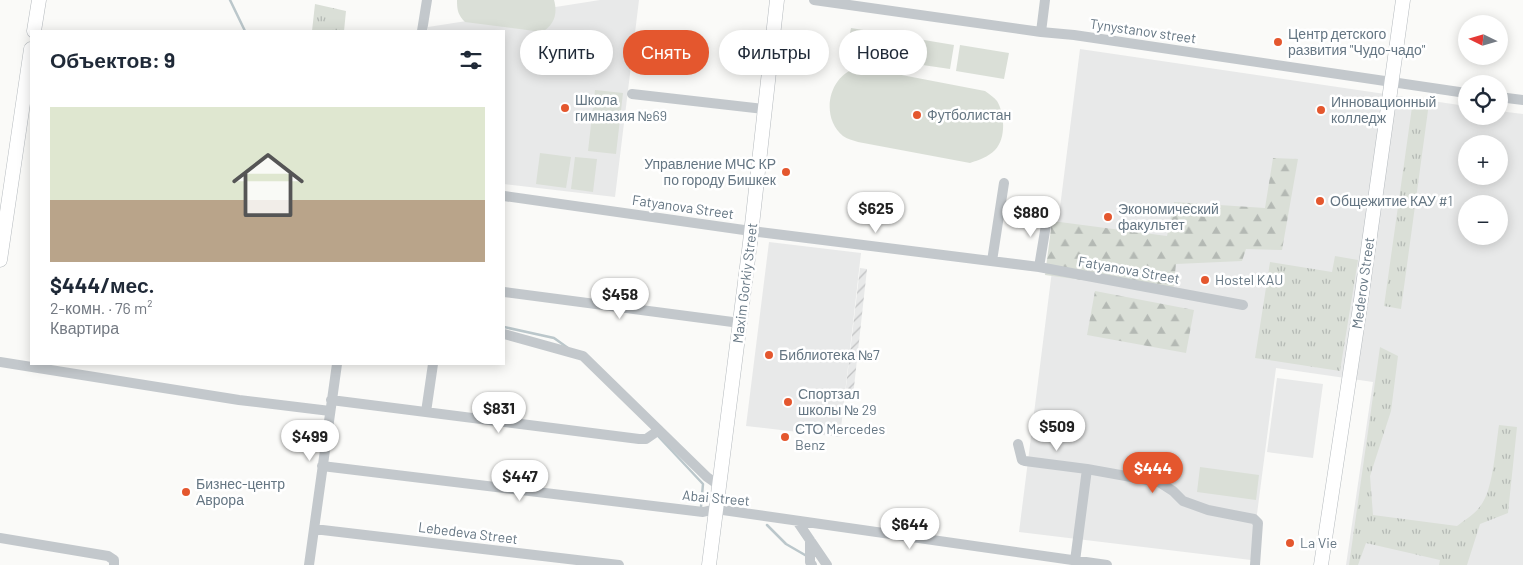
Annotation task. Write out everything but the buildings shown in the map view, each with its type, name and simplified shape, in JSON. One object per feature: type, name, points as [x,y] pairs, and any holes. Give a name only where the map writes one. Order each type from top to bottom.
[{"type":"main road","points":[[34,30],[39,0]]},
{"type":"main road","name":"Maxim Gorkiy Street","points":[[709,565],[751,231],[776,0]]},
{"type":"main road","name":"Mederov Street","points":[[1321,565],[1403,0]]},
{"type":"main road","points":[[0,260],[26,117],[30,63]]},
{"type":"street","points":[[422,30],[426,0]]},
{"type":"street","name":"Tynystanov street","points":[[814,0],[1074,35],[1458,91]]},
{"type":"street","points":[[1041,32],[1045,0]]},
{"type":"street","points":[[632,94],[764,109]]},
{"type":"street","points":[[1508,98],[1523,100]]},
{"type":"street","points":[[992,261],[1004,183]]},
{"type":"street","name":"Fatyanova Street","points":[[505,196],[751,231],[1039,267],[1243,305]]},
{"type":"street","points":[[1039,267],[1048,213]]},
{"type":"street","points":[[505,292],[740,323]]},
{"type":"street","points":[[505,334],[583,356],[707,477],[720,486]]},
{"type":"street","points":[[0,362],[239,400],[426,412],[639,440],[646,439],[659,430]]},
{"type":"street","points":[[309,565],[337,365]]},
{"type":"street","points":[[426,412],[434,365]]},
{"type":"street","points":[[1018,444],[1022,460],[1025,461],[1087,468],[1159,482],[1184,501],[1208,510],[1254,519],[1258,524],[1255,565]]},
{"type":"street","name":"Abai Street","points":[[322,466],[699,511],[716,510],[1107,565]]},
{"type":"street","points":[[1075,561],[1087,468]]},
{"type":"street","points":[[797,521],[827,565]]},
{"type":"street","name":"Lebedeva Street","points":[[314,529],[619,565]]},
{"type":"street","points":[[0,538],[108,556],[114,560],[114,565]]},
{"type":"street","points":[[810,540],[810,562],[812,565]]},
{"type":"shaded area","name":"Школа гимназия №69","points":[[600,0],[639,0],[635,30],[623,30],[623,75],[630,75],[615,197],[505,184],[505,30],[428,30],[428,27]]},
{"type":"shaded area","points":[[1080,49],[1458,105],[1458,125],[1508,125],[1508,112],[1523,114],[1523,565],[1346,565],[1373,382],[1276,368],[1251,560],[1019,532]]},
{"type":"shaded area","points":[[769,242],[861,253],[840,437],[746,426]]},
{"type":"shaded area","points":[[860,268],[867,269],[853,396],[845,395]]},
{"type":"shaded area","points":[[1277,378],[1323,384],[1313,458],[1267,452]]},
{"type":"green space","points":[[457,0],[554,0],[555,14],[550,26],[545,30],[527,30],[465,22],[457,7]]},
{"type":"green space","points":[[315,4],[346,11],[344,30],[312,30]]},
{"type":"green space","points":[[927,40],[954,45],[950,69],[927,66]]},
{"type":"green space","name":"Футболистан","points":[[960,45],[1009,53],[1004,79],[956,71]]},
{"type":"green space","name":"Футболистан","points":[[844,75],[902,75],[985,91],[997,101],[1002,113],[1003,133],[999,145],[989,155],[970,163],[858,142],[845,137],[836,128],[831,118],[830,107],[831,96]]},
{"type":"green space","points":[[595,90],[623,93],[616,154],[588,151]]},
{"type":"green space","points":[[1413,100],[1429,103],[1401,309],[1384,306]]},
{"type":"green space","points":[[540,153],[571,157],[566,188],[536,184]]},
{"type":"green space","points":[[575,157],[597,159],[593,192],[571,189]]},
{"type":"green space","points":[[1273,158],[1298,159],[1282,250],[1246,249],[1242,261],[1176,264],[1173,292],[1045,275],[1052,221],[1167,236],[1174,202],[1265,208]]},
{"type":"green space","points":[[1335,256],[1358,260],[1340,371],[1255,358],[1270,262],[1332,272]]},
{"type":"green space","points":[[1095,291],[1194,310],[1186,353],[1087,335]]},
{"type":"green space","points":[[1380,347],[1398,356],[1391,411],[1370,476],[1373,515],[1457,526],[1478,509],[1486,495],[1492,476],[1499,425],[1517,427],[1508,513],[1480,524],[1467,565],[1439,565],[1440,560],[1366,543],[1358,565],[1349,565]]},
{"type":"green space","points":[[1200,467],[1259,475],[1256,500],[1197,492]]},
{"type":"waterway","points":[[230,0],[245,30]]},
{"type":"waterway","points":[[505,327],[554,338],[568,348]]},
{"type":"waterway","points":[[658,436],[703,484],[701,507]]},
{"type":"waterway","points":[[767,525],[786,544],[805,555]]},
{"type":"place","name":"Центр детского развития \"Чудо-чадо\"","points":[[1278,42]]},
{"type":"place","name":"Школа гимназия №69","points":[[565,108]]},
{"type":"place","name":"Инновационный колледж","points":[[1321,110]]},
{"type":"place","name":"Футболистан","points":[[917,115]]},
{"type":"place","name":"Управление МЧС КР по городу Бишкек","points":[[786,172]]},
{"type":"place","name":"Общежитие КАУ #1","points":[[1320,201]]},
{"type":"place","name":"Экономический факультет","points":[[1108,217]]},
{"type":"place","name":"Hostel KAU","points":[[1205,280]]},
{"type":"place","name":"Библиотека №7","points":[[769,355]]},
{"type":"place","name":"Спортзал школы № 29","points":[[788,402]]},
{"type":"place","name":"СТО Mercedes Benz","points":[[785,437]]},
{"type":"place","name":"Бизнес-центр Аврора","points":[[186,492]]},
{"type":"place","name":"La Vie","points":[[1290,543]]}]
